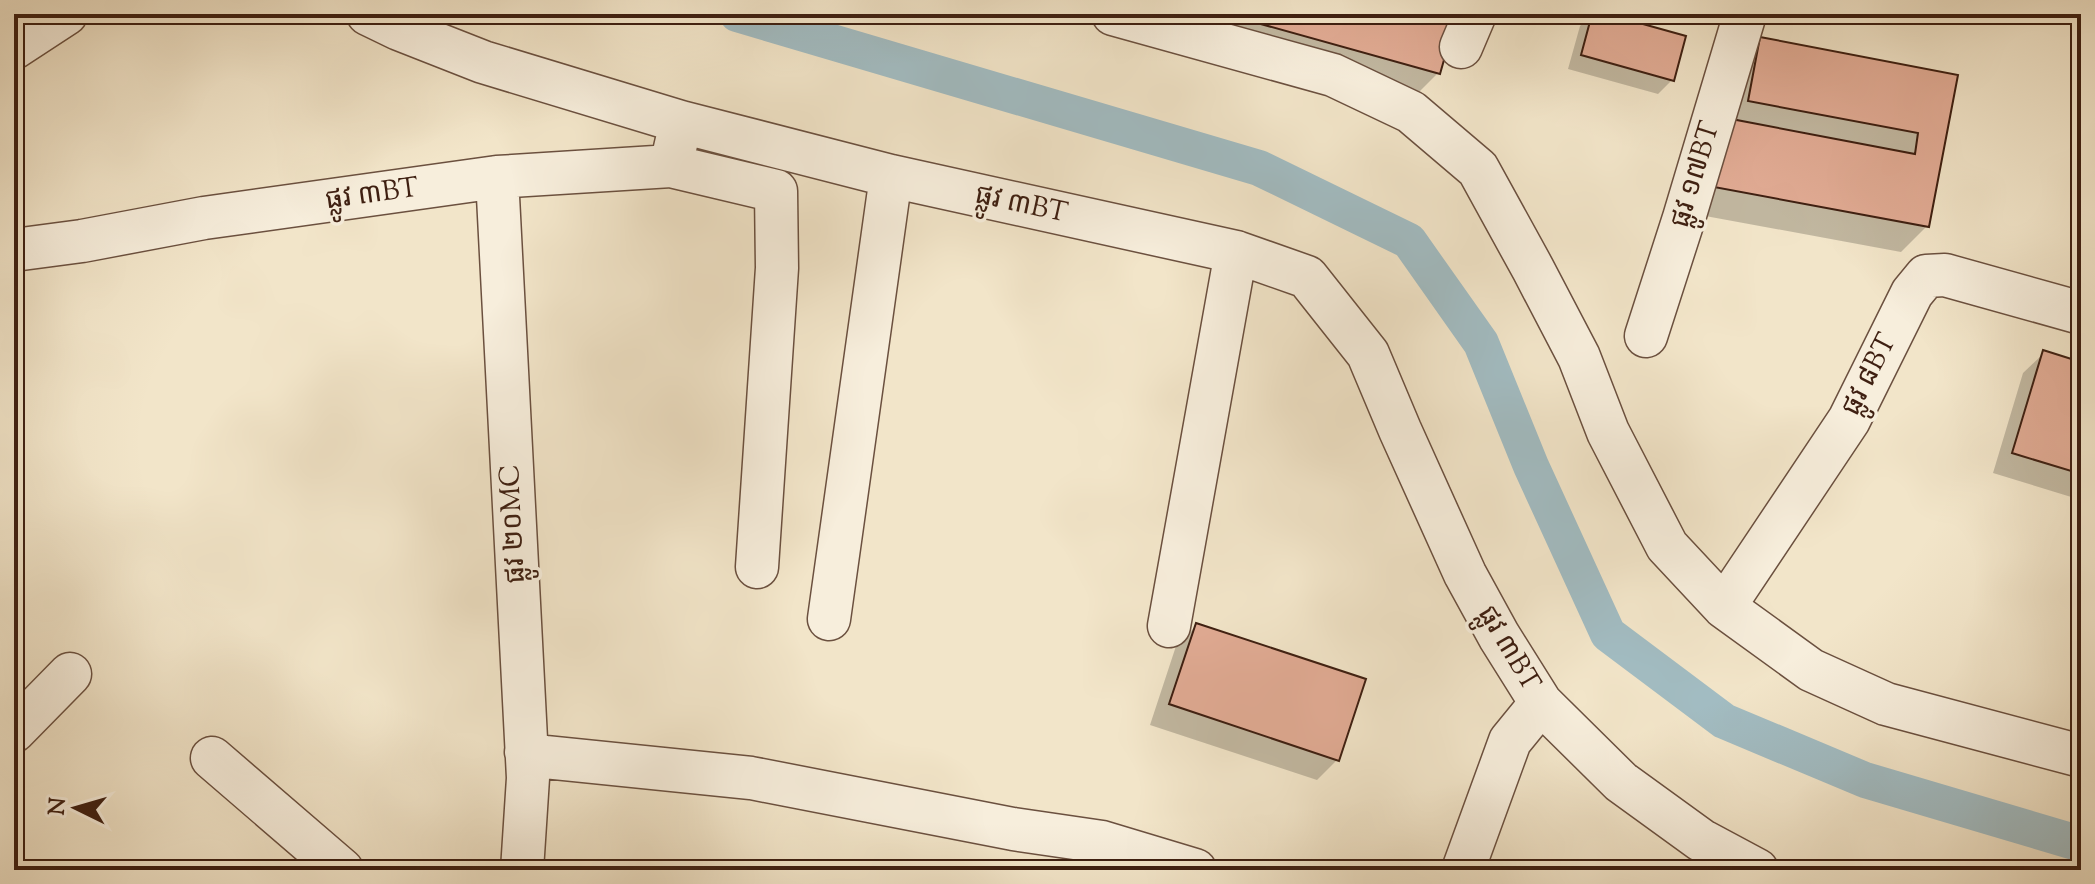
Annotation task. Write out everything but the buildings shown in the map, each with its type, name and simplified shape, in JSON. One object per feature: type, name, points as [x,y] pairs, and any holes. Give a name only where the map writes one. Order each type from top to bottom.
[{"type":"street","points":[[14,48],[66,14]]},
{"type":"street","name":"ផ្លូវ ៣BT","points":[[368,14],[483,62],[681,122],[891,176],[1236,252],[1307,277],[1368,354],[1465,574],[1541,703],[1621,782],[1701,840],[1757,870]]},
{"type":"street","points":[[1113,14],[1333,75],[1411,112],[1478,169],[1579,357],[1608,432],[1667,546],[1724,607],[1811,670],[1886,704],[2081,756]]},
{"type":"street","name":"ផ្លូវ ១៧BT","points":[[1646,336],[1745,14]]},
{"type":"street","points":[[671,166],[681,122]]},
{"type":"street","name":"ផ្លូវ ៣BT","points":[[14,250],[82,241],[204,218],[497,177],[671,166],[776,191],[777,268],[757,567]]},
{"type":"street","points":[[829,619],[891,176]]},
{"type":"street","name":"ផ្លូវ ២០MC","points":[[497,177],[528,778],[522,870]]},
{"type":"street","points":[[1169,626],[1236,252]]},
{"type":"street","name":"ផ្លូវ ៨BT","points":[[1724,607],[1849,420],[1912,293],[1926,276],[1945,275],[2081,313]]},
{"type":"street","points":[[14,731],[70,674]]},
{"type":"street","points":[[1463,870],[1510,741],[1541,703]]},
{"type":"street","points":[[526,752],[545,757],[751,778],[1013,829],[1102,842],[1195,870]]},
{"type":"street","points":[[212,758],[342,870]]},
{"type":"waterway","points":[[737,14],[1259,168],[1409,241],[1481,343],[1531,466],[1608,634],[1724,721],[1865,780],[2081,844]]}]
